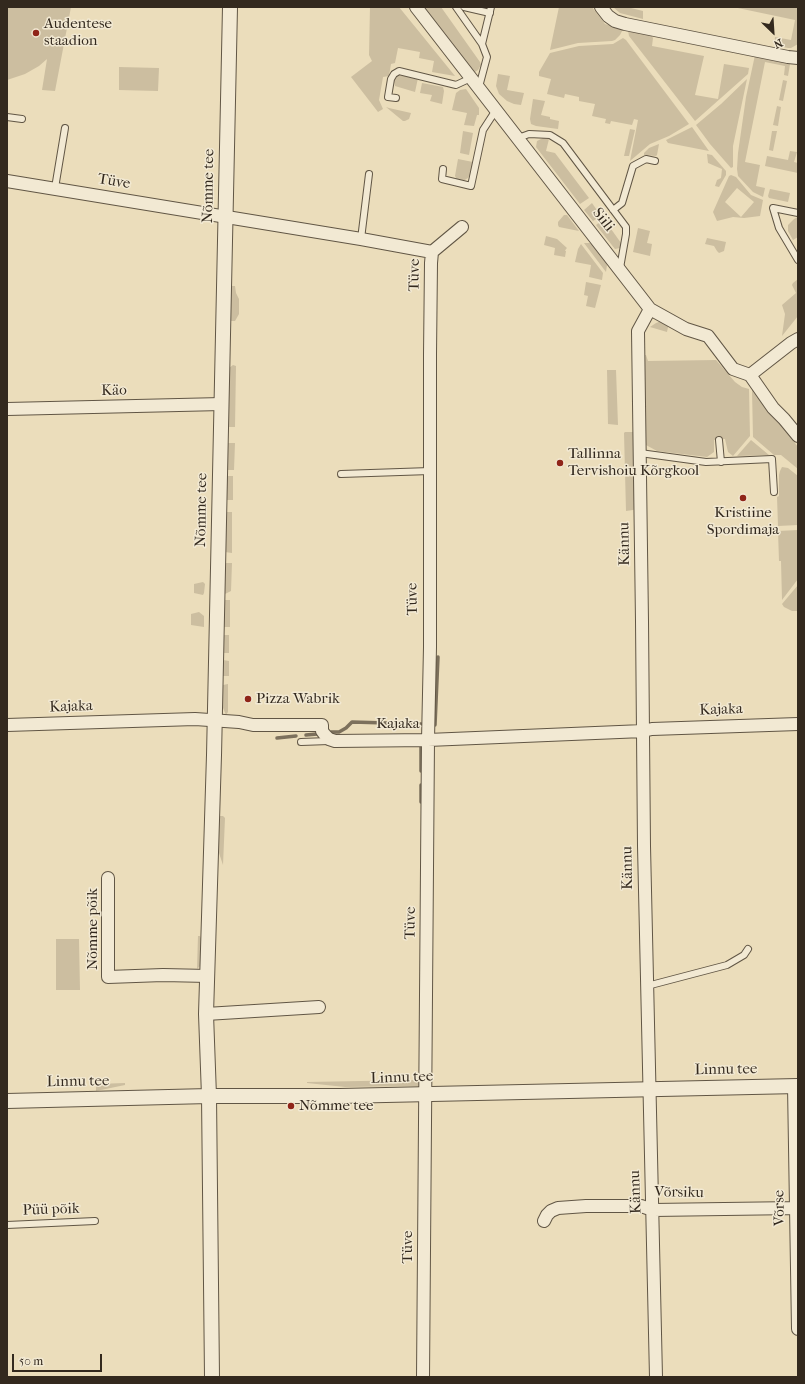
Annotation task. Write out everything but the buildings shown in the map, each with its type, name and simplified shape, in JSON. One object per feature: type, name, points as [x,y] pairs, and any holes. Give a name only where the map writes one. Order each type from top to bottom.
[{"type":"street","name":"Nõmme tee","points":[[212,1377],[209,1096],[206,1014],[222,404],[230,7]]},
{"type":"street","name":"Siili","points":[[416,7],[620,268],[650,309],[686,329],[708,336],[733,369],[750,375]]},
{"type":"street","points":[[601,7],[608,16],[615,21],[625,24],[798,58]]},
{"type":"street","name":"Tüve","points":[[7,181],[361,238],[432,252],[423,1377]]},
{"type":"street","points":[[432,252],[462,227]]},
{"type":"street","name":"Kännu","points":[[650,309],[638,331],[638,359],[647,986],[656,1377]]},
{"type":"street","points":[[798,339],[750,375],[773,408],[798,436]]},
{"type":"street","name":"Käo","points":[[7,409],[222,404]]},
{"type":"street","name":"Kajaka","points":[[7,725],[195,719],[239,722],[253,725],[322,725],[322,731],[325,735],[329,739],[335,741],[428,740],[643,731],[652,729],[798,724]]},
{"type":"street","name":"Nõmme põik","points":[[108,878],[108,977],[163,975],[208,976]]},
{"type":"street","points":[[206,1014],[319,1007]]},
{"type":"street","name":"Linnu tee","points":[[7,1101],[209,1096],[340,1096],[796,1086]]},
{"type":"street","name":"Võrse","points":[[796,1086],[798,1330]]},
{"type":"street","name":"Võrsiku","points":[[544,1221],[551,1210],[586,1206],[641,1206],[653,1210],[796,1208]]},
{"type":"lane","points":[[456,7],[482,44],[487,57],[479,87]]},
{"type":"lane","points":[[464,7],[490,10],[482,44]]},
{"type":"lane","points":[[396,98],[388,98],[391,78],[399,71],[456,85],[471,78]]},
{"type":"lane","points":[[443,169],[442,179],[471,186],[483,130],[496,110]]},
{"type":"lane","points":[[7,117],[22,119]]},
{"type":"lane","points":[[55,188],[65,128]]},
{"type":"lane","points":[[518,138],[529,134],[550,135],[563,143],[626,227],[620,268]]},
{"type":"lane","points":[[613,210],[622,203],[633,166],[646,159],[655,161]]},
{"type":"lane","points":[[361,238],[368,174]]},
{"type":"lane","points":[[798,213],[773,208],[779,228],[798,260]]},
{"type":"lane","points":[[719,440],[721,462]]},
{"type":"lane","points":[[640,453],[706,462],[772,459],[774,492]]},
{"type":"lane","points":[[341,474],[430,471]]},
{"type":"lane","points":[[301,742],[335,741]]},
{"type":"lane","points":[[647,986],[727,965],[744,955],[748,949]]},
{"type":"lane","name":"Püü põik","points":[[7,1225],[95,1221]]},
{"type":"shaded area","name":"Audentese staadion","points":[[7,7],[71,7],[55,91],[42,90],[47,59],[39,66],[25,74],[7,80]]},
{"type":"shaded area","points":[[370,7],[399,7],[455,76],[432,72],[434,61],[419,58],[420,52],[398,48],[395,63],[391,64],[389,76],[383,77],[379,100],[383,109],[378,112],[351,77],[372,61],[369,55]]},
{"type":"shaded area","points":[[423,7],[441,7],[480,62],[481,65],[478,70],[475,72]]},
{"type":"shaded area","points":[[559,7],[592,7],[605,24],[623,29],[620,35],[612,41],[578,43],[550,50]]},
{"type":"shaded area","points":[[613,7],[627,7],[643,11],[643,19],[620,13]]},
{"type":"shaded area","points":[[733,7],[798,7],[798,44],[791,48],[774,45],[775,37],[791,40],[795,20]]},
{"type":"shaded area","points":[[628,30],[651,35],[653,38],[652,46],[704,56],[695,95],[718,99],[724,64],[749,68],[748,74],[695,121],[629,36]]},
{"type":"shaded area","points":[[623,38],[689,124],[669,136],[650,144],[630,161],[638,120],[634,119],[632,125],[611,121],[610,124],[605,123],[606,119],[592,116],[595,104],[579,101],[579,97],[565,94],[564,98],[547,94],[551,79],[539,76],[539,72],[550,53],[579,46],[613,44]]},
{"type":"shaded area","points":[[755,55],[790,64],[788,76],[784,75],[785,66],[765,62],[745,162],[760,165],[756,186],[765,188],[763,197],[753,192],[738,176],[737,169],[746,97]]},
{"type":"shaded area","points":[[119,67],[159,68],[158,91],[119,90]]},
{"type":"shaded area","points":[[498,74],[510,76],[507,90],[524,93],[521,105],[507,101],[499,94],[496,86]]},
{"type":"shaded area","points":[[398,75],[418,78],[415,92],[395,86],[394,79]]},
{"type":"shaded area","points":[[747,79],[733,146],[733,167],[731,168],[696,125]]},
{"type":"shaded area","points":[[783,80],[787,81],[783,101],[779,100]]},
{"type":"shaded area","points":[[422,83],[443,87],[444,91],[442,104],[430,101],[432,95],[420,93]]},
{"type":"shaded area","points":[[466,89],[479,108],[479,115],[477,115],[474,126],[464,125],[467,113],[452,110],[456,93],[460,90]]},
{"type":"shaded area","points":[[533,99],[545,101],[541,115],[559,121],[558,129],[531,124],[530,119]]},
{"type":"shaded area","points":[[777,106],[781,107],[778,126],[773,125]]},
{"type":"shaded area","points":[[386,107],[411,113],[409,119],[403,121]]},
{"type":"shaded area","points":[[692,127],[709,151],[668,143],[666,140]]},
{"type":"shaded area","points":[[630,129],[635,130],[629,156],[624,156]]},
{"type":"shaded area","points":[[463,131],[473,133],[469,155],[460,153]]},
{"type":"shaded area","points":[[772,131],[777,131],[773,151],[769,150]]},
{"type":"shaded area","points":[[543,138],[549,139],[546,151],[555,153],[589,198],[580,204],[536,147],[537,141]]},
{"type":"shaded area","points":[[659,144],[656,156],[644,155],[649,148]]},
{"type":"shaded area","points":[[790,151],[797,152],[794,162],[798,163],[798,173],[765,166],[767,156],[788,160]]},
{"type":"shaded area","points":[[707,154],[712,155],[726,171],[726,175],[719,187],[715,186],[717,180],[721,178],[722,169],[708,163]]},
{"type":"shaded area","points":[[458,159],[473,162],[470,175],[463,181],[457,180],[455,176]]},
{"type":"shaded area","points":[[731,175],[736,177],[751,195],[763,200],[760,216],[744,218],[733,217],[717,221],[713,212],[729,176]],"holes":[[[737,188],[754,202],[741,217],[725,202]]]},
{"type":"shaded area","points":[[770,189],[790,193],[788,202],[769,198],[768,196]]},
{"type":"shaded area","points":[[592,203],[601,216],[593,221],[584,210]]},
{"type":"shaded area","points":[[564,215],[567,215],[579,231],[559,227],[558,222]]},
{"type":"shaded area","points":[[798,217],[798,237],[793,240],[788,231],[788,225]]},
{"type":"shaded area","points":[[604,219],[621,243],[620,248],[615,249],[596,225]]},
{"type":"shaded area","points":[[638,228],[650,231],[647,243],[652,244],[650,256],[633,252]]},
{"type":"shaded area","points":[[546,236],[557,239],[567,248],[565,251],[565,257],[554,255],[555,248],[544,245]]},
{"type":"shaded area","points":[[707,238],[726,242],[724,251],[719,253],[714,246],[705,244]]},
{"type":"shaded area","points":[[584,243],[594,245],[605,259],[607,265],[606,272]]},
{"type":"shaded area","points":[[581,244],[603,273],[602,280],[589,277],[591,265],[575,262],[578,249]]},
{"type":"shaded area","points":[[798,279],[798,316],[782,336],[785,314],[782,305],[796,293],[792,285]]},
{"type":"shaded area","points":[[586,282],[601,285],[595,308],[586,306],[588,296],[584,295]]},
{"type":"shaded area","points":[[231,286],[235,286],[239,299],[239,314],[235,321],[231,321]]},
{"type":"shaded area","points":[[661,321],[669,322],[667,332],[650,327],[656,323]]},
{"type":"shaded area","points":[[645,355],[648,361],[716,360],[735,382],[742,387],[749,389],[750,436],[733,456],[728,452],[725,439],[714,440],[714,452],[707,457],[657,451],[646,445],[644,442]]},
{"type":"shaded area","points":[[233,365],[236,366],[235,427],[228,427],[229,368]]},
{"type":"shaded area","points":[[607,370],[616,370],[618,425],[608,424]]},
{"type":"shaded area","points":[[754,389],[798,447],[798,469],[781,455],[774,455],[753,437],[752,390]]},
{"type":"shaded area","points":[[635,432],[635,509],[626,511],[624,433]]},
{"type":"shaded area","points":[[751,440],[769,455],[737,456]]},
{"type":"shaded area","points":[[228,443],[235,443],[234,470],[227,470]]},
{"type":"shaded area","points":[[782,467],[788,468],[798,476],[798,525],[778,526],[777,497],[779,496],[779,475]]},
{"type":"shaded area","points":[[227,476],[233,476],[233,500],[226,500]]},
{"type":"shaded area","points":[[226,512],[232,512],[232,553],[225,552]]},
{"type":"shaded area","points":[[798,530],[798,579],[782,600],[781,561],[779,561],[778,531]]},
{"type":"shaded area","points":[[225,563],[232,563],[231,591],[225,594]]},
{"type":"shaded area","points":[[203,582],[205,584],[203,595],[194,593],[194,584]]},
{"type":"shaded area","points":[[798,585],[798,611],[792,611],[784,607],[782,604]]},
{"type":"shaded area","points":[[224,600],[230,600],[230,627],[223,627]]},
{"type":"shaded area","points":[[199,612],[204,616],[204,627],[191,625],[191,614]]},
{"type":"shaded area","points":[[224,635],[229,635],[229,653],[223,653]]},
{"type":"shaded area","points":[[223,660],[229,661],[229,676],[222,676]]},
{"type":"shaded area","points":[[228,684],[228,712],[226,715],[223,708],[223,685]]},
{"type":"shaded area","points":[[219,816],[223,816],[225,818],[223,865],[219,853]]},
{"type":"shaded area","points":[[198,936],[200,936],[202,941],[201,965],[197,969]]},
{"type":"shaded area","points":[[56,939],[79,939],[80,990],[56,990]]},
{"type":"shaded area","points":[[423,1081],[418,1086],[345,1087],[307,1083],[307,1082]]},
{"type":"shaded area","points":[[125,1083],[125,1085],[96,1091],[96,1084]]},
{"type":"waterway","points":[[435,725],[438,657]]},
{"type":"waterway","points":[[331,732],[339,732],[352,722],[421,724]]},
{"type":"waterway","points":[[306,735],[317,734]]},
{"type":"waterway","points":[[277,738],[296,736]]},
{"type":"waterway","points":[[421,746],[421,771]]},
{"type":"waterway","points":[[421,785],[421,802]]},
{"type":"place","name":"Audentese staadion","points":[[36,33]]},
{"type":"place","name":"Tallinna Tervishoiu Kõrgkool","points":[[560,463]]},
{"type":"place","name":"Kristiine Spordimaja","points":[[743,498]]},
{"type":"place","name":"Pizza Wabrik","points":[[248,699]]},
{"type":"place","name":"Nõmme tee","points":[[291,1106]]}]
